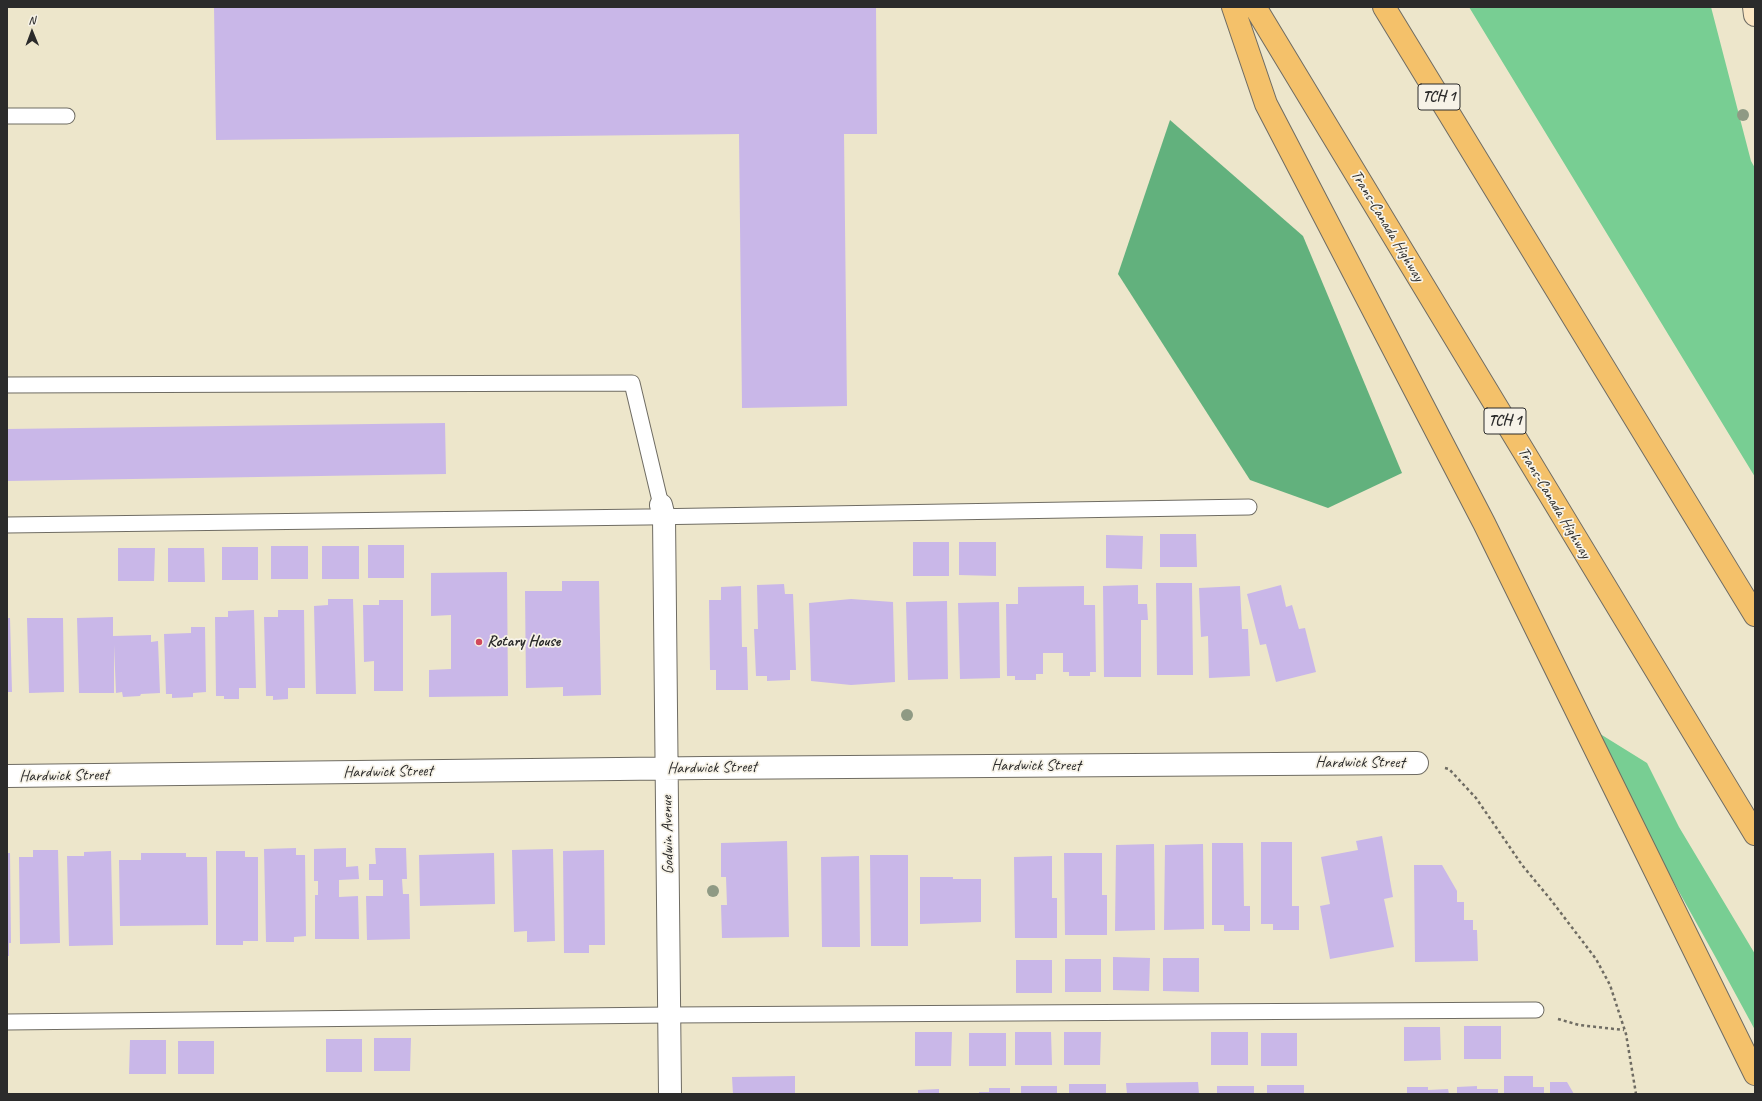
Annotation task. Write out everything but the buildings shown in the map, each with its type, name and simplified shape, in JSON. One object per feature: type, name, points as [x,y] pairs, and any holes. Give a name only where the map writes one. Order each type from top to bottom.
[{"type":"highway","points":[[1233,7],[1266,104],[1484,523],[1755,1074]]},
{"type":"highway","name":"Trans-Canada Highway","points":[[1255,7],[1755,834]]},
{"type":"highway","name":"TCH 1","points":[[1384,7],[1755,615]]},
{"type":"street","points":[[1754,7],[1755,14]]},
{"type":"street","name":"Godwin Avenue","points":[[662,511],[667,769],[670,1094]]},
{"type":"street","name":"Hardwick Street","points":[[7,776],[1417,763]]},
{"type":"lane","points":[[7,116],[67,116]]},
{"type":"lane","points":[[7,385],[632,383],[662,511]]},
{"type":"lane","points":[[7,525],[662,511],[1249,507]]},
{"type":"lane","points":[[7,1022],[670,1014],[1536,1010]]},
{"type":"path","points":[[1417,763],[1449,769],[1476,798],[1522,865],[1596,959],[1610,985],[1624,1030],[1636,1094]]},
{"type":"path","points":[[1536,1010],[1579,1025],[1624,1030]]},
{"type":"green space","points":[[1469,7],[1711,7],[1751,161],[1755,168],[1755,477]]},
{"type":"green space","points":[[1170,120],[1303,236],[1402,473],[1328,508],[1250,480],[1118,274]]},
{"type":"green space","points":[[1597,732],[1647,763],[1679,827],[1755,954],[1755,1030],[1639,820]]},
{"type":"place","name":"Rotary House","points":[[479,642]]}]
